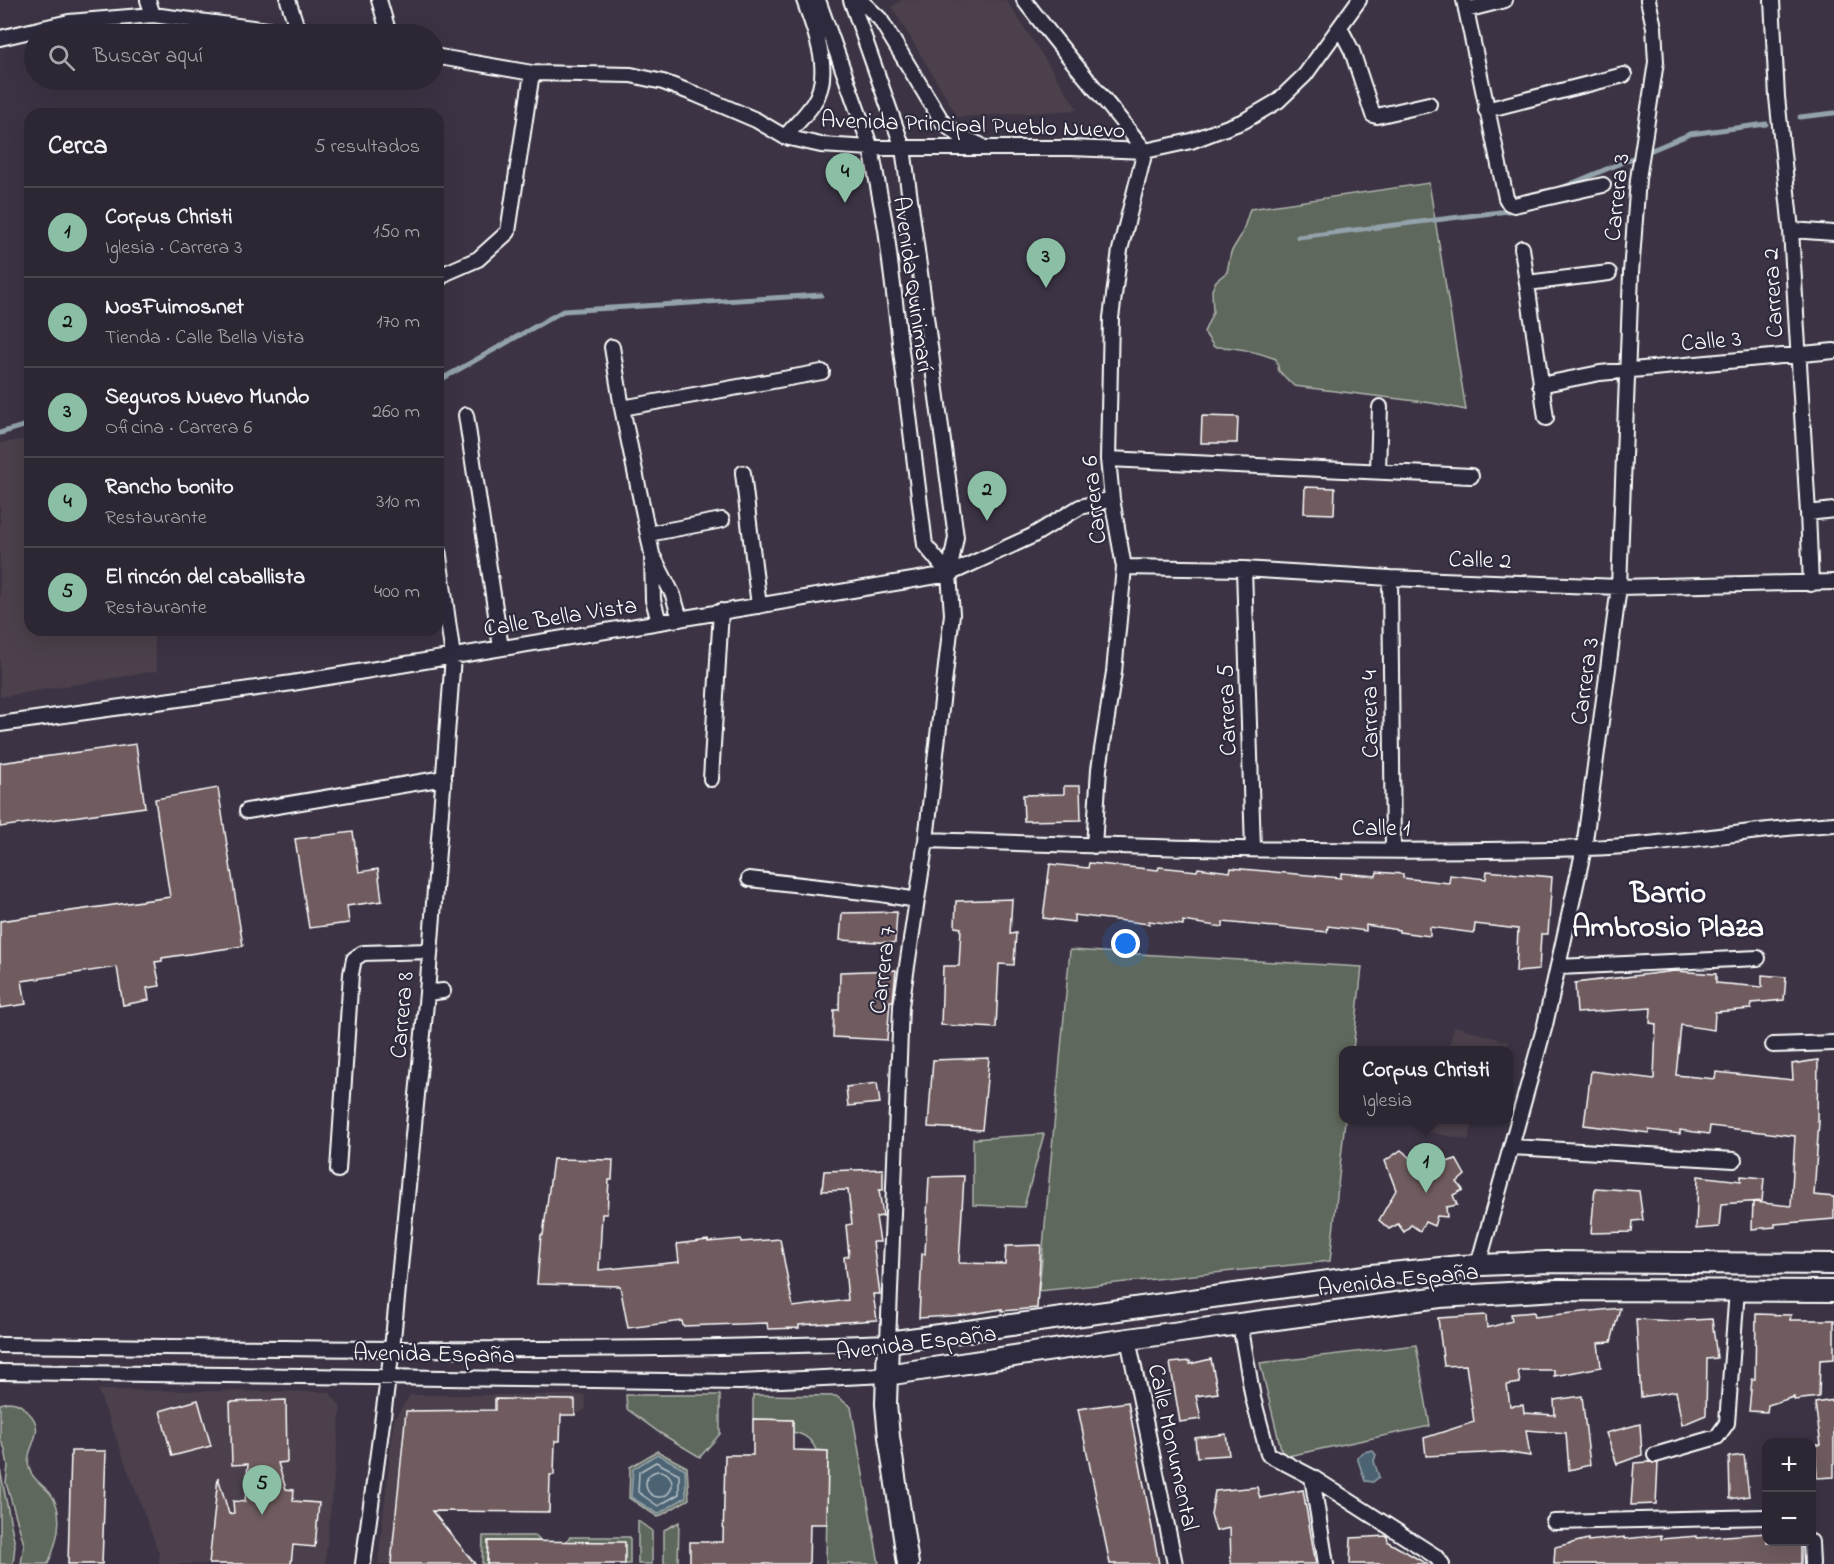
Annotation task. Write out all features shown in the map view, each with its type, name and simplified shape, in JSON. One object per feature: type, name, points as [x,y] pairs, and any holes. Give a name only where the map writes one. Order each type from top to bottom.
[{"type":"street","points":[[148,0],[153,15]]},
{"type":"street","points":[[288,0],[296,24]]},
{"type":"street","points":[[380,0],[386,24]]},
{"type":"street","points":[[785,137],[813,104],[820,89],[823,69],[817,37],[804,0]]},
{"type":"street","name":"Avenida Quinimarí","points":[[818,0],[871,148],[886,228],[925,545],[948,574]]},
{"type":"street","points":[[851,0],[903,148],[956,537],[948,574]]},
{"type":"street","points":[[860,0],[880,19],[943,123],[962,137],[985,148]]},
{"type":"street","points":[[1024,0],[1145,151]]},
{"type":"street","name":"Avenida Principal Pueblo Nuevo","points":[[444,58],[532,73],[631,75],[663,82],[695,93],[756,120],[785,137],[821,145],[871,148],[1071,148],[1145,151],[1191,141],[1244,121],[1278,102],[1305,75],[1359,0]]},
{"type":"street","points":[[1505,0],[1465,5],[1506,198],[1514,205],[1603,185]]},
{"type":"street","name":"Carrera 3","points":[[1478,1265],[1545,1025],[1584,848],[1619,587],[1631,273],[1638,179],[1652,90],[1656,47],[1648,0]]},
{"type":"street","name":"Carrera 2","points":[[1772,0],[1777,97],[1791,230],[1811,584]]},
{"type":"street","points":[[60,24],[153,15],[222,24]]},
{"type":"street","points":[[1340,28],[1352,51],[1374,115],[1429,104]]},
{"type":"street","points":[[0,38],[24,32]]},
{"type":"street","points":[[444,275],[478,259],[508,232],[532,73]]},
{"type":"street","points":[[1486,110],[1624,75]]},
{"type":"street","name":"Carrera 6","points":[[1094,846],[1100,770],[1114,672],[1124,567],[1112,499],[1108,459],[1111,318],[1120,250],[1145,151]]},
{"type":"street","points":[[1791,230],[1834,233]]},
{"type":"street","points":[[1522,248],[1546,418]]},
{"type":"street","points":[[1527,283],[1609,273]]},
{"type":"street","points":[[612,347],[652,554],[653,600],[659,622]]},
{"type":"street","name":"Calle 3","points":[[1540,385],[1600,373],[1834,351]]},
{"type":"street","points":[[622,408],[822,372]]},
{"type":"street","points":[[1378,470],[1380,407]]},
{"type":"street","points":[[466,415],[501,648]]},
{"type":"street","points":[[1108,459],[1471,476]]},
{"type":"street","points":[[743,473],[759,606]]},
{"type":"street","name":"Calle Bella Vista","points":[[0,724],[292,683],[948,574],[1032,536],[1080,507],[1112,499]]},
{"type":"street","points":[[1808,513],[1834,510]]},
{"type":"street","points":[[648,534],[722,519]]},
{"type":"street","points":[[652,554],[673,595],[680,619]]},
{"type":"street","name":"Calle 2","points":[[1124,567],[1244,569],[1390,578],[1619,587],[1834,582]]},
{"type":"street","name":"Carrera 5","points":[[1244,569],[1252,849]]},
{"type":"street","name":"Carrera 7","points":[[908,1564],[889,1437],[886,1375],[901,1006],[926,840],[952,614],[948,574]]},
{"type":"street","name":"Carrera 4","points":[[1390,578],[1393,850]]},
{"type":"street","name":"Carrera 8","points":[[363,1564],[392,1348],[427,993],[453,657],[444,592]]},
{"type":"street","points":[[711,779],[721,611]]},
{"type":"street","points":[[247,811],[444,778]]},
{"type":"street","name":"Calle 1","points":[[926,840],[1252,849],[1584,848],[1629,846],[1793,826],[1834,824]]},
{"type":"street","points":[[749,879],[917,900]]},
{"type":"street","points":[[338,1170],[354,958],[363,953],[429,951]]},
{"type":"street","points":[[1558,967],[1758,958]]},
{"type":"street","points":[[427,993],[443,991]]},
{"type":"street","points":[[1773,1045],[1834,1043]]},
{"type":"street","points":[[1512,1147],[1734,1160]]},
{"type":"street","name":"Avenida España","points":[[0,1345],[392,1348],[782,1346],[888,1342],[1360,1277],[1478,1265],[1547,1262],[1834,1264]]},
{"type":"street","name":"Avenida España","points":[[0,1372],[740,1382],[886,1375],[1128,1339],[1440,1297],[1557,1290],[1834,1291]]},
{"type":"street","points":[[1655,1455],[1717,1437],[1727,1423],[1737,1290]]},
{"type":"street","points":[[1240,1324],[1253,1398],[1268,1454],[1312,1477],[1435,1556],[1442,1564]]},
{"type":"street","name":"Calle Monumental","points":[[1128,1339],[1175,1564]]},
{"type":"street","points":[[1312,1477],[1326,1564]]},
{"type":"street","points":[[1554,1522],[1762,1517]]},
{"type":"street","points":[[1811,1546],[1812,1564]]},
{"type":"shaded area","points":[[902,0],[1006,0],[1078,110],[958,117],[892,7]]},
{"type":"shaded area","points":[[24,440],[24,636],[154,636],[157,671],[0,697],[0,443]]},
{"type":"shaded area","points":[[1455,1026],[1509,1042],[1508,1046],[1448,1046]]},
{"type":"shaded area","points":[[1425,1124],[1473,1124],[1468,1140],[1423,1131]]},
{"type":"shaded area","points":[[98,1390],[329,1392],[341,1407],[325,1564],[159,1564],[159,1553]]},
{"type":"shaded area","points":[[410,1395],[585,1395],[586,1409],[575,1415],[575,1400],[495,1399],[495,1410],[443,1410],[442,1511],[437,1516],[431,1509],[433,1411],[406,1411],[391,1564],[378,1564],[394,1419]]},
{"type":"green space","points":[[1429,183],[1466,410],[1432,403],[1294,386],[1279,371],[1276,359],[1230,347],[1214,347],[1204,332],[1213,312],[1212,290],[1216,281],[1227,272],[1231,252],[1242,234],[1250,209]]},
{"type":"green space","points":[[1070,950],[1362,967],[1353,1046],[1339,1046],[1339,1124],[1345,1124],[1330,1261],[1039,1291]]},
{"type":"green space","points":[[1044,1134],[1024,1207],[973,1205],[973,1139]]},
{"type":"green space","points":[[1416,1345],[1430,1426],[1283,1457],[1260,1363]]},
{"type":"green space","points":[[626,1395],[720,1395],[720,1434],[700,1457],[660,1433],[627,1409]]},
{"type":"green space","points":[[753,1395],[836,1396],[851,1407],[879,1564],[826,1564],[828,1451],[816,1450],[808,1438],[793,1432],[793,1420],[753,1419]]},
{"type":"green space","points":[[8,1402],[20,1405],[34,1419],[36,1433],[28,1460],[30,1472],[50,1493],[58,1510],[57,1538],[48,1564],[21,1564],[24,1544],[6,1483],[8,1466],[5,1449],[0,1439],[0,1404]]},
{"type":"green space","points":[[657,1451],[687,1467],[689,1499],[658,1517],[629,1498],[630,1467]]},
{"type":"green space","points":[[0,1469],[15,1545],[13,1564],[0,1564]]},
{"type":"green space","points":[[638,1521],[652,1531],[652,1564],[638,1564]]},
{"type":"green space","points":[[679,1522],[678,1564],[664,1564],[664,1530]]},
{"type":"green space","points":[[483,1536],[536,1536],[540,1541],[488,1541],[487,1564],[482,1564]]},
{"type":"green space","points":[[570,1537],[630,1537],[630,1564],[565,1542]]},
{"type":"water","points":[[1372,1450],[1376,1455],[1374,1461],[1379,1477],[1373,1482],[1365,1481],[1357,1457]]},
{"type":"water","points":[[657,1454],[685,1469],[686,1497],[658,1514],[631,1497],[633,1469]]},
{"type":"building","points":[[1202,416],[1238,417],[1237,443],[1201,443]]},
{"type":"building","points":[[1305,487],[1335,488],[1334,514],[1304,513]]},
{"type":"building","points":[[136,744],[145,807],[0,827],[0,763]]},
{"type":"building","points":[[1064,786],[1080,786],[1081,820],[1024,821],[1023,795],[1064,794]]},
{"type":"building","points":[[218,788],[243,946],[162,958],[162,961],[155,962],[160,986],[147,988],[149,1000],[123,1005],[117,967],[22,981],[26,1004],[0,1008],[0,921],[170,897],[155,799]]},
{"type":"building","points":[[353,832],[359,872],[378,869],[382,901],[347,906],[349,923],[309,928],[295,839]]},
{"type":"building","points":[[1089,863],[1158,870],[1159,867],[1197,871],[1198,868],[1230,872],[1231,868],[1341,878],[1341,873],[1376,876],[1377,872],[1403,874],[1403,878],[1449,883],[1450,875],[1486,879],[1487,871],[1552,877],[1548,934],[1541,934],[1539,970],[1516,972],[1518,929],[1475,924],[1474,933],[1430,927],[1430,936],[1366,925],[1366,931],[1328,926],[1327,932],[1223,922],[1223,927],[1183,921],[1183,925],[1149,921],[1149,924],[1074,915],[1074,922],[1043,918],[1050,864],[1088,868]]},
{"type":"building","points":[[1012,899],[1010,934],[1016,933],[1014,965],[999,964],[996,1028],[941,1025],[943,966],[959,966],[961,928],[955,927],[956,901]]},
{"type":"building","points":[[897,912],[895,943],[840,940],[842,913]]},
{"type":"building","points":[[896,970],[893,1001],[890,1001],[887,1040],[833,1037],[834,1010],[839,1010],[840,972]]},
{"type":"building","points":[[1675,971],[1716,974],[1716,983],[1762,987],[1762,975],[1786,977],[1784,1000],[1752,1003],[1751,1009],[1715,1012],[1714,1030],[1681,1025],[1676,1075],[1715,1079],[1716,1072],[1793,1080],[1792,1064],[1818,1060],[1817,1121],[1819,1121],[1814,1195],[1834,1197],[1834,1219],[1775,1224],[1775,1227],[1752,1229],[1753,1202],[1791,1206],[1795,1136],[1710,1126],[1709,1134],[1680,1130],[1680,1134],[1649,1130],[1649,1133],[1584,1125],[1591,1071],[1654,1079],[1656,1024],[1650,1023],[1651,1008],[1577,1013],[1575,983]]},
{"type":"building","points":[[989,1058],[982,1130],[928,1127],[933,1060]]},
{"type":"building","points":[[877,1083],[880,1103],[848,1106],[846,1087]]},
{"type":"building","points":[[1401,1150],[1425,1169],[1456,1159],[1465,1175],[1457,1182],[1463,1190],[1453,1195],[1457,1205],[1446,1207],[1447,1217],[1437,1216],[1434,1226],[1425,1222],[1420,1231],[1411,1225],[1404,1232],[1398,1224],[1389,1229],[1379,1220],[1396,1190],[1385,1161]]},
{"type":"building","points":[[553,1159],[613,1160],[607,1214],[602,1214],[599,1270],[679,1262],[677,1244],[708,1240],[708,1242],[741,1239],[741,1242],[780,1239],[793,1307],[848,1300],[844,1257],[849,1256],[846,1225],[852,1224],[848,1190],[822,1191],[824,1171],[883,1169],[883,1190],[879,1190],[883,1216],[876,1217],[880,1242],[873,1242],[880,1294],[873,1294],[877,1320],[768,1329],[767,1323],[683,1326],[682,1321],[628,1328],[620,1286],[537,1284],[541,1235],[543,1235]]},
{"type":"building","points":[[964,1176],[959,1263],[1005,1264],[1006,1246],[1041,1245],[1037,1308],[1002,1311],[1002,1309],[965,1315],[919,1318],[929,1177]]},
{"type":"building","points":[[1698,1176],[1741,1181],[1741,1176],[1764,1178],[1762,1201],[1721,1204],[1719,1227],[1696,1229]]},
{"type":"building","points":[[1595,1188],[1639,1191],[1643,1220],[1633,1221],[1632,1232],[1591,1233]]},
{"type":"building","points":[[1620,1308],[1611,1342],[1598,1343],[1601,1367],[1554,1376],[1554,1370],[1518,1370],[1520,1383],[1507,1385],[1510,1406],[1523,1405],[1524,1413],[1555,1415],[1554,1400],[1582,1396],[1590,1465],[1569,1470],[1566,1433],[1526,1430],[1530,1456],[1504,1452],[1426,1456],[1424,1438],[1474,1422],[1466,1365],[1444,1366],[1438,1318],[1486,1315],[1487,1328],[1512,1321],[1511,1314],[1534,1312],[1535,1317]]},
{"type":"building","points":[[1756,1314],[1791,1315],[1790,1320],[1834,1320],[1834,1359],[1820,1360],[1819,1397],[1794,1400],[1794,1397],[1768,1405],[1767,1412],[1749,1411],[1752,1379],[1755,1379]]},
{"type":"building","points":[[1636,1319],[1673,1321],[1712,1319],[1717,1358],[1707,1359],[1706,1415],[1682,1425],[1676,1391],[1641,1397]]},
{"type":"building","points":[[1211,1359],[1218,1393],[1196,1396],[1201,1419],[1180,1422],[1170,1363],[1190,1361],[1190,1364]]},
{"type":"building","points":[[495,1399],[575,1400],[575,1415],[561,1415],[560,1441],[555,1441],[554,1475],[550,1475],[549,1512],[432,1511],[475,1564],[391,1564],[406,1411],[495,1410]]},
{"type":"building","points":[[198,1400],[211,1446],[172,1456],[160,1411]]},
{"type":"building","points":[[286,1400],[287,1462],[278,1463],[286,1489],[294,1490],[293,1501],[319,1503],[315,1547],[293,1545],[291,1564],[209,1564],[218,1477],[229,1514],[234,1513],[233,1501],[245,1502],[248,1464],[232,1465],[230,1402]]},
{"type":"building","points":[[1834,1400],[1834,1477],[1817,1478],[1816,1445],[1821,1445],[1815,1403]]},
{"type":"building","points":[[1128,1402],[1159,1564],[1110,1564],[1078,1409]]},
{"type":"building","points":[[753,1419],[793,1420],[793,1450],[828,1451],[827,1524],[810,1524],[809,1564],[690,1564],[690,1542],[723,1542],[725,1455],[753,1455]]},
{"type":"building","points":[[1640,1424],[1642,1455],[1617,1464],[1606,1433]]},
{"type":"building","points":[[1226,1434],[1229,1455],[1197,1457],[1195,1438]]},
{"type":"building","points":[[71,1451],[106,1451],[102,1564],[68,1564]]},
{"type":"building","points":[[1744,1455],[1749,1496],[1730,1499],[1729,1457]]},
{"type":"building","points":[[1634,1463],[1658,1463],[1656,1504],[1631,1505]]},
{"type":"building","points":[[1257,1487],[1260,1498],[1303,1490],[1316,1564],[1231,1564],[1230,1528],[1216,1531],[1211,1514],[1215,1491]]},
{"type":"building","points":[[1762,1533],[1762,1546],[1801,1546],[1801,1564],[1554,1564],[1555,1547],[1588,1539],[1588,1541],[1625,1537],[1625,1539],[1661,1535],[1661,1539],[1697,1536],[1697,1538]]},
{"type":"building","points":[[1387,1536],[1388,1542],[1427,1564],[1350,1564],[1351,1538]]},
{"type":"building","points":[[488,1541],[625,1542],[625,1564],[487,1564]]},
{"type":"waterway","points":[[1800,117],[1834,113]]},
{"type":"waterway","points":[[1559,189],[1690,134],[1766,124]]},
{"type":"waterway","points":[[1298,237],[1508,211],[1515,207]]},
{"type":"waterway","points":[[444,378],[563,311],[821,295]]},
{"type":"waterway","points":[[0,433],[24,426]]},
{"type":"place","name":"Rancho bonito","points":[[845,203]]},
{"type":"place","name":"Seguros Nuevo Mundo","points":[[1046,288]]},
{"type":"place","name":"NosFuimos.net","points":[[987,521]]},
{"type":"place","name":"Corpus Christi","points":[[1426,1193]]},
{"type":"place","name":"El rincón del caballista","points":[[262,1515]]},
{"type":"district","name":"Barrio Ambrosio Plaza","points":[[1668,909]]}]
